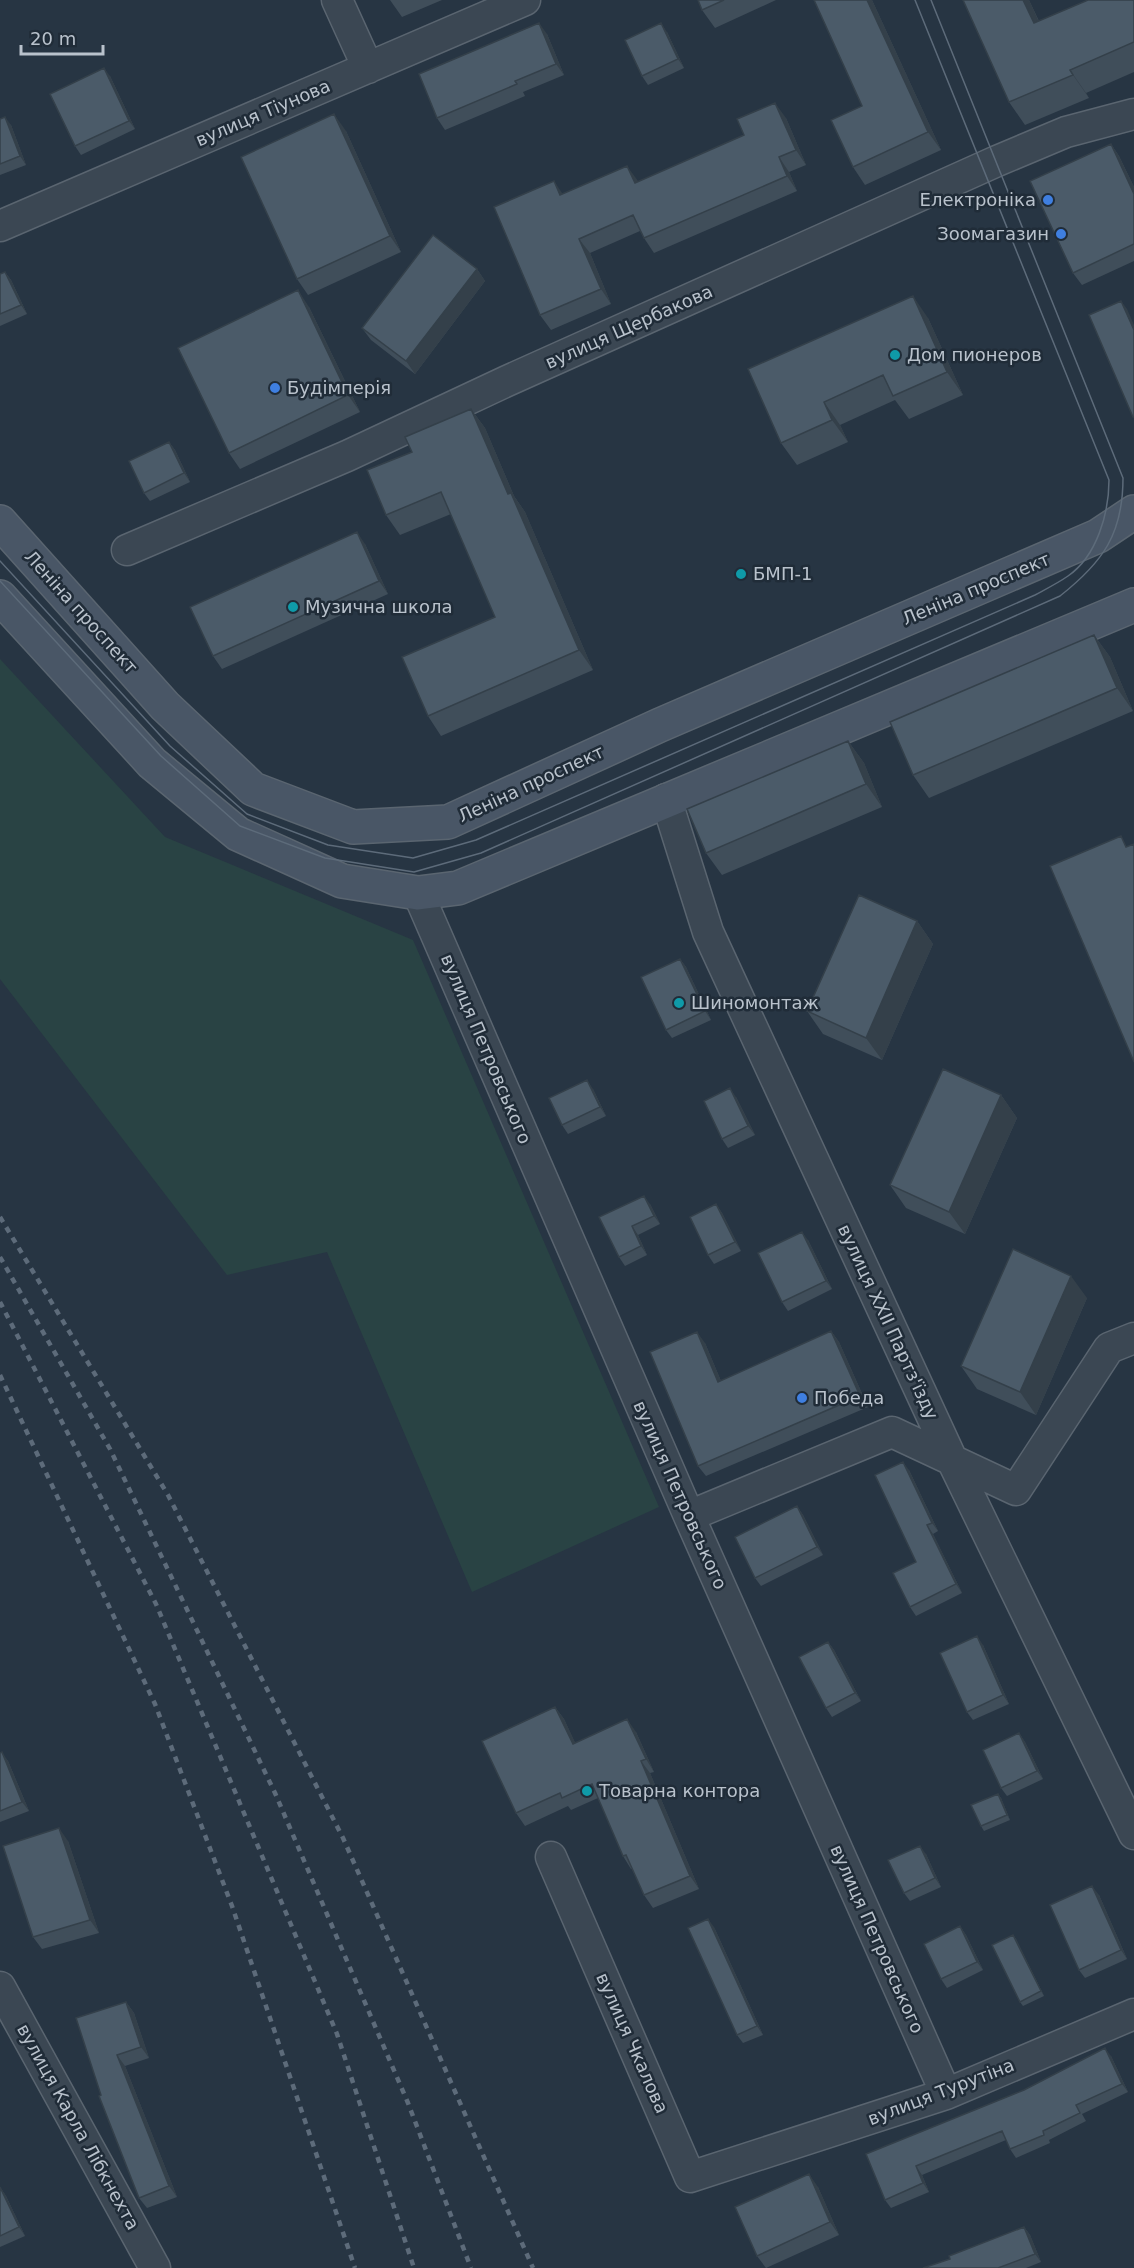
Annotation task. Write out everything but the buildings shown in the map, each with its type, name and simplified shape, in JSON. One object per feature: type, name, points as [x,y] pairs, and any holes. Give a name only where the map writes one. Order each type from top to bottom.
[{"type":"street","points":[[337,0],[368,68]]},
{"type":"street","name":"вулиця Тіунова","points":[[0,226],[525,0]]},
{"type":"street","name":"вулиця Щербакова","points":[[127,550],[347,456],[507,381],[997,161],[1066,132],[1134,114]]},
{"type":"street","name":"Леніна проспект","points":[[0,522],[165,706],[253,789],[352,827],[448,822],[660,725],[1088,540],[1134,512]]},
{"type":"street","points":[[0,597],[152,763],[238,834],[342,881],[418,893],[458,888],[1134,605]]},
{"type":"street","name":"вулиця XXII Партз'їзду","points":[[666,799],[708,932],[953,1462],[1134,1834]]},
{"type":"street","name":"вулиця Петровського","points":[[418,893],[689,1516],[946,2094]]},
{"type":"street","points":[[689,1516],[892,1432],[1016,1490],[1109,1348],[1134,1338]]},
{"type":"street","name":"вулиця Чкалова","points":[[550,1857],[690,2177],[745,2161]]},
{"type":"street","name":"вулиця Карла Лібкнехта","points":[[0,1987],[155,2268]]},
{"type":"street","name":"вулиця Турутіна","points":[[745,2161],[946,2094],[1134,2014]]},
{"type":"green space","points":[[0,659],[165,837],[413,940],[659,1507],[472,1592],[327,1252],[227,1275],[0,979]]},
{"type":"tram line","points":[[0,561],[170,746],[247,814],[328,845],[413,858],[476,840],[1035,595],[1060,581],[1078,567],[1094,546],[1104,520],[1109,480],[915,0]]},
{"type":"tram line","points":[[0,581],[161,756],[240,826],[325,858],[414,872],[481,853],[1060,596],[1088,571],[1108,545],[1119,515],[1123,478],[931,0]]},
{"type":"railway","points":[[0,1217],[168,1495],[343,1838],[533,2268]]},
{"type":"railway","points":[[0,1257],[110,1449],[275,1793],[408,2103],[471,2268]]},
{"type":"railway","points":[[0,1302],[156,1604],[337,2034],[414,2268]]},
{"type":"railway","points":[[0,1375],[155,1704],[232,1906],[355,2268]]},
{"type":"place","name":"Електроніка","points":[[1048,200]]},
{"type":"place","name":"Зоомагазин","points":[[1061,234]]},
{"type":"place","name":"Дом пионеров","points":[[895,355]]},
{"type":"place","name":"Будімперія","points":[[275,388]]},
{"type":"place","name":"БМП-1","points":[[741,574]]},
{"type":"place","name":"Музична школа","points":[[293,607]]},
{"type":"place","name":"Шиномонтаж","points":[[679,1003]]},
{"type":"place","name":"Победа","points":[[802,1398]]},
{"type":"place","name":"Товарна контора","points":[[587,1791]]}]
